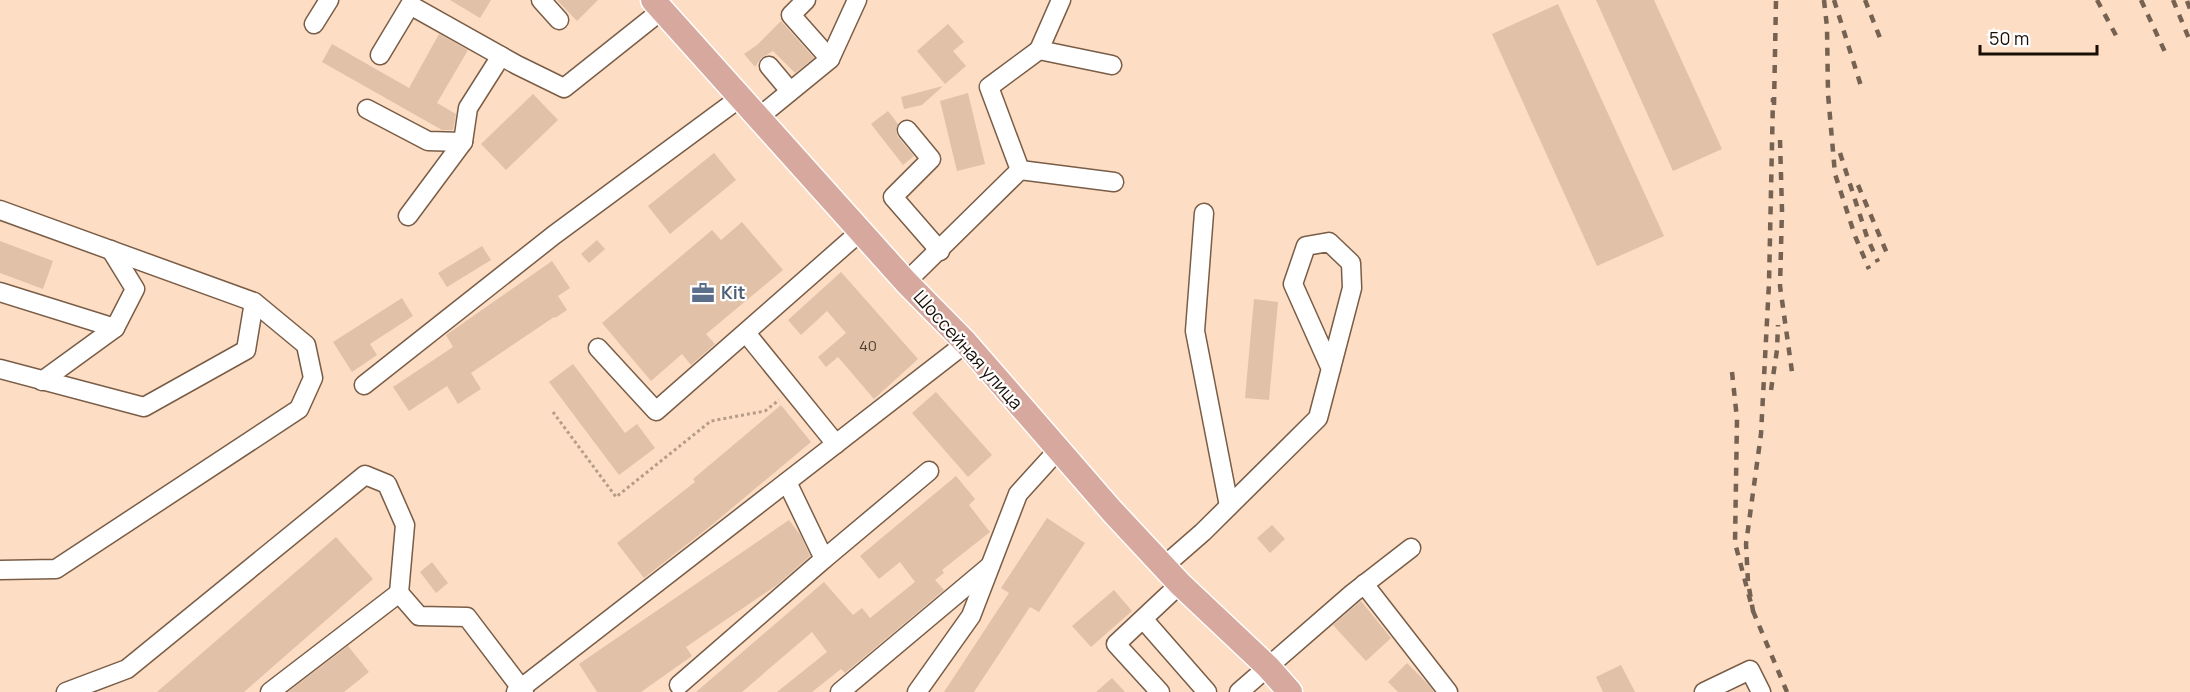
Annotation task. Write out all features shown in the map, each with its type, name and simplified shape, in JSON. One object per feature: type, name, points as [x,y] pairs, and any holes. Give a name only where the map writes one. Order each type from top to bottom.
[{"type":"main road","name":"Шоссейная улица","points":[[658,5],[1180,584],[1268,667],[1290,692]]},
{"type":"lane","points":[[314,24],[329,0]]},
{"type":"lane","points":[[541,0],[559,20]]},
{"type":"lane","points":[[806,0],[791,15],[830,59]]},
{"type":"lane","points":[[759,117],[830,59],[857,0]]},
{"type":"lane","points":[[1020,170],[989,87],[1039,50],[1061,0]]},
{"type":"lane","points":[[380,55],[410,5],[564,88],[658,5]]},
{"type":"lane","points":[[1039,50],[1112,65]]},
{"type":"lane","points":[[408,216],[463,142],[468,108],[501,56]]},
{"type":"lane","points":[[769,66],[790,91]]},
{"type":"lane","points":[[364,385],[554,235],[741,97]]},
{"type":"lane","points":[[367,109],[428,141],[463,142]]},
{"type":"lane","points":[[907,130],[931,159],[893,197],[940,251]]},
{"type":"lane","points":[[1020,170],[1114,182]]},
{"type":"lane","points":[[906,282],[1020,170]]},
{"type":"lane","points":[[0,210],[254,302],[306,345],[313,378],[299,409],[56,569],[0,570]]},
{"type":"lane","points":[[1204,213],[1195,331],[1229,506]]},
{"type":"lane","points":[[598,348],[656,411],[861,231]]},
{"type":"lane","points":[[1164,566],[1318,418],[1331,369],[1352,288],[1351,263],[1329,242],[1306,246],[1293,284],[1331,369]]},
{"type":"lane","points":[[42,381],[115,328],[135,289],[111,250]]},
{"type":"lane","points":[[0,292],[115,328]]},
{"type":"lane","points":[[0,369],[144,407],[246,350],[254,302]]},
{"type":"lane","points":[[746,333],[836,444]]},
{"type":"lane","points":[[66,692],[127,669],[365,475],[387,484],[405,525],[399,593],[419,616],[467,616],[521,690],[966,344]]},
{"type":"lane","points":[[917,692],[971,616],[1018,494],[1058,451]]},
{"type":"lane","points":[[679,685],[929,471]]},
{"type":"lane","points":[[786,482],[824,559]]},
{"type":"lane","points":[[1239,692],[1364,584],[1411,548]]},
{"type":"lane","points":[[840,692],[991,565]]},
{"type":"lane","points":[[1160,692],[1116,644],[1180,584]]},
{"type":"lane","points":[[1364,584],[1448,692]]},
{"type":"lane","points":[[270,692],[399,593]]},
{"type":"lane","points":[[1144,620],[1207,692]]},
{"type":"lane","points":[[1704,692],[1750,670],[1761,692]]},
{"type":"path","points":[[553,412],[616,497],[711,421],[765,411],[791,389]]},
{"type":"building","points":[[450,0],[491,0],[480,18]]},
{"type":"building","points":[[557,0],[598,0],[577,21]]},
{"type":"building","points":[[1596,0],[1654,0],[1722,149],[1673,171]]},
{"type":"building","points":[[1558,4],[1664,236],[1597,266],[1492,34]]},
{"type":"building","points":[[781,21],[814,58],[795,73],[773,51],[761,58],[755,67],[744,54],[757,45]]},
{"type":"building","points":[[948,24],[964,42],[953,51],[966,66],[945,84],[917,51]]},
{"type":"building","points":[[439,34],[468,50],[437,103],[456,114],[453,130],[442,130],[322,62],[332,44],[409,88]]},
{"type":"building","points":[[943,86],[922,105],[904,109],[901,97]]},
{"type":"building","points":[[968,93],[985,164],[957,171],[940,101]]},
{"type":"building","points":[[533,94],[558,120],[506,170],[481,144]]},
{"type":"building","points":[[888,111],[898,124],[896,131],[898,137],[914,156],[903,165],[871,124]]},
{"type":"building","points":[[714,153],[736,180],[670,234],[648,206]]},
{"type":"building","points":[[742,222],[783,270],[706,334],[715,344],[691,365],[682,354],[651,381],[602,323],[712,230],[721,240]]},
{"type":"building","points":[[597,240],[605,249],[589,263],[581,254]]},
{"type":"building","points":[[0,241],[53,261],[43,289],[0,273]]},
{"type":"building","points":[[482,246],[491,260],[447,287],[438,273]]},
{"type":"building","points":[[552,261],[570,288],[558,296],[567,310],[471,373],[481,389],[458,404],[447,386],[409,411],[393,387],[453,347],[446,335]]},
{"type":"building","points":[[841,272],[918,359],[874,399],[838,357],[826,367],[818,357],[846,333],[827,311],[801,335],[788,320]]},
{"type":"building","points":[[402,298],[413,316],[370,344],[377,355],[352,372],[333,342]]},
{"type":"building","points":[[1254,299],[1278,302],[1269,400],[1245,398]]},
{"type":"building","points":[[573,364],[625,433],[637,424],[655,448],[619,475],[549,382]]},
{"type":"building","points":[[936,392],[992,455],[968,477],[912,413]]},
{"type":"building","points":[[781,405],[811,442],[644,578],[617,543],[695,482],[693,479]]},
{"type":"building","points":[[956,476],[975,499],[969,505],[990,532],[942,570],[944,573],[935,580],[944,590],[845,673],[841,669],[812,692],[777,692],[827,652],[812,632],[742,692],[696,692],[824,582],[853,615],[862,608],[870,618],[915,582],[900,562],[879,579],[860,556]]},
{"type":"building","points":[[1047,518],[1085,543],[1039,612],[1030,607],[974,692],[944,692],[1009,593],[1001,588]]},
{"type":"building","points":[[789,520],[801,536],[810,556],[777,585],[686,647],[692,656],[641,692],[597,692],[579,664]]},
{"type":"building","points":[[1272,525],[1285,539],[1270,553],[1257,538]]},
{"type":"building","points":[[336,537],[373,579],[244,692],[157,692]]},
{"type":"building","points":[[432,562],[448,583],[436,593],[420,572]]},
{"type":"building","points":[[1114,590],[1132,611],[1091,647],[1072,626]]},
{"type":"building","points":[[1361,601],[1391,638],[1366,661],[1333,625]]},
{"type":"building","points":[[348,646],[369,672],[344,692],[288,692]]},
{"type":"building","points":[[1407,663],[1434,692],[1398,692],[1388,682]]},
{"type":"building","points":[[1621,665],[1635,692],[1603,692],[1596,677]]},
{"type":"building","points":[[1112,678],[1125,692],[1096,692]]},
{"type":"railway","points":[[1774,105],[1776,0]]},
{"type":"railway","points":[[1824,0],[1827,27],[1828,94],[1835,174],[1855,236],[1869,269]]},
{"type":"railway","points":[[1834,0],[1861,86]]},
{"type":"railway","points":[[1865,0],[1882,43]]},
{"type":"railway","points":[[2097,0],[2119,41]]},
{"type":"railway","points":[[2141,0],[2165,52]]},
{"type":"railway","points":[[2173,0],[2190,41]]},
{"type":"railway","points":[[2187,1],[2190,9]]},
{"type":"railway","points":[[1732,372],[1737,419],[1735,543],[1753,611],[1748,582],[1746,544],[1761,434],[1769,283],[1773,98]]},
{"type":"railway","points":[[1780,140],[1782,210],[1780,286],[1793,379]]},
{"type":"railway","points":[[1840,153],[1867,237],[1878,262]]},
{"type":"railway","points":[[1858,185],[1889,258]]},
{"type":"railway","points":[[1771,390],[1778,325]]},
{"type":"railway","points":[[1753,611],[1787,692]]},
{"type":"place","name":"Kit","points":[[703,293]]}]
